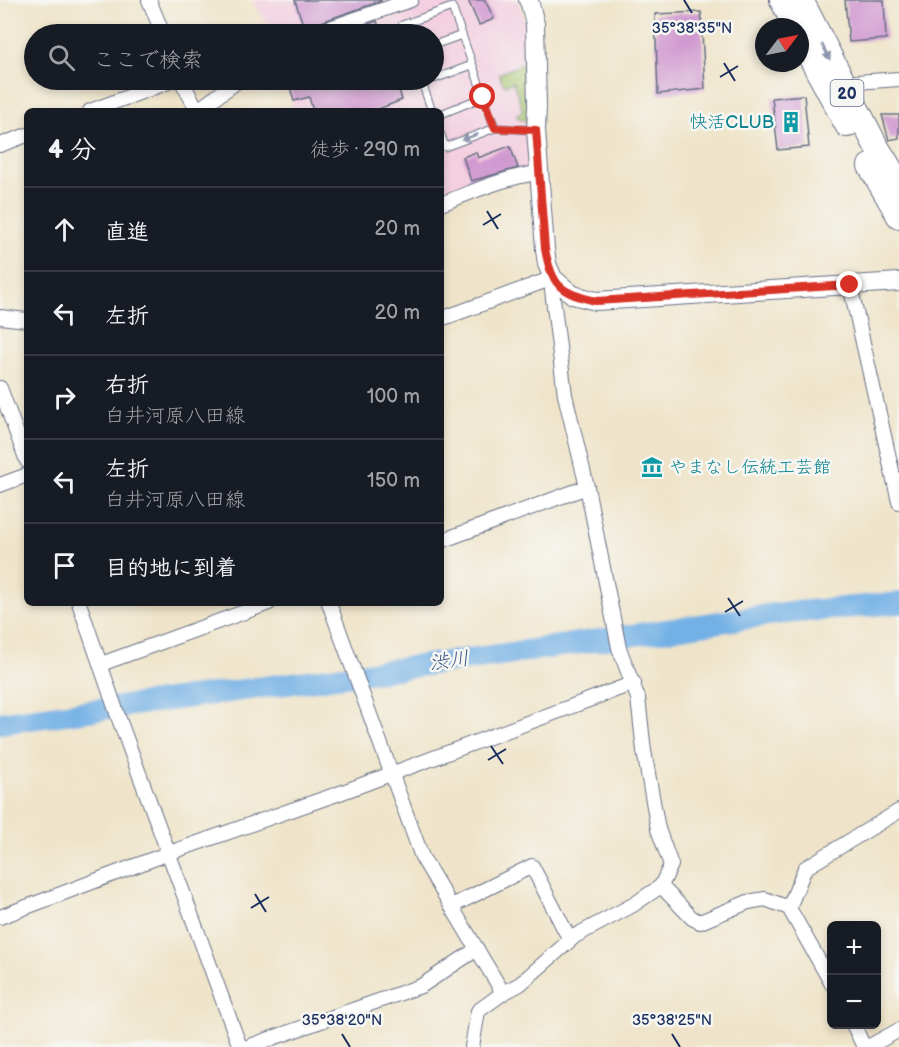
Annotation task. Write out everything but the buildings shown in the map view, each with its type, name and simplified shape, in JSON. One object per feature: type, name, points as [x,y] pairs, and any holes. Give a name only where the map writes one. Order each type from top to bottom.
[{"type":"highway","name":"20","points":[[782,0],[805,16],[899,183]]},
{"type":"highway","name":"20","points":[[805,16],[826,89],[899,216]]},
{"type":"main road","points":[[528,0],[535,24],[536,130],[545,249],[553,278],[573,296],[596,301],[899,282]]},
{"type":"street","points":[[149,0],[159,24]]},
{"type":"street","points":[[341,24],[411,0]]},
{"type":"street","points":[[842,83],[899,79]]},
{"type":"street","points":[[98,108],[147,90]]},
{"type":"street","points":[[187,90],[197,108]]},
{"type":"street","points":[[201,108],[225,90]]},
{"type":"street","points":[[0,145],[24,136]]},
{"type":"street","points":[[444,203],[528,174],[540,173]]},
{"type":"street","points":[[444,318],[553,278],[552,290],[565,395],[587,487],[619,648],[639,698],[644,751],[658,829],[671,865],[661,886],[633,905],[570,940],[520,984],[478,1011],[472,1047]]},
{"type":"street","points":[[850,285],[899,502]]},
{"type":"street","points":[[0,317],[24,320]]},
{"type":"street","points":[[0,388],[24,453]]},
{"type":"street","points":[[0,485],[24,476]]},
{"type":"street","points":[[444,540],[587,487]]},
{"type":"street","points":[[80,606],[119,719],[240,1047]]},
{"type":"street","points":[[101,664],[261,606]]},
{"type":"street","points":[[330,606],[393,772],[422,857],[503,993]]},
{"type":"street","points":[[0,917],[634,683]]},
{"type":"street","points":[[789,908],[806,868],[899,811]]},
{"type":"street","points":[[452,906],[532,866],[570,940]]},
{"type":"street","points":[[661,886],[692,918],[700,922],[748,902],[765,899],[789,908],[827,977]]},
{"type":"street","points":[[247,1047],[421,986],[477,949]]},
{"type":"street","points":[[857,1029],[870,1046],[899,1030]]},
{"type":"lane","points":[[407,24],[452,7],[495,128]]},
{"type":"lane","points":[[444,41],[462,35]]},
{"type":"lane","points":[[444,75],[472,65]]},
{"type":"lane","points":[[425,90],[431,108]]},
{"type":"lane","points":[[444,113],[483,97]]},
{"type":"lane","points":[[444,144],[445,147],[495,128],[536,130]]},
{"type":"shaded area","points":[[252,0],[517,0],[528,26],[531,169],[444,200],[444,108],[293,108],[287,90],[444,90],[444,24],[267,24]]},
{"type":"green space","points":[[531,60],[529,120],[523,120],[516,115],[523,111],[513,82],[504,85],[499,74]]},
{"type":"waterway","name":"渋川","points":[[0,723],[499,655],[774,614],[899,603]]},
{"type":"place","name":"快活CLUB","points":[[791,122]]},
{"type":"place","name":"やまなし伝統工芸館","points":[[652,467]]},
{"type":"route","points":[[483,97],[495,128],[536,130],[548,264],[553,278],[573,296],[596,301],[850,285]]}]
